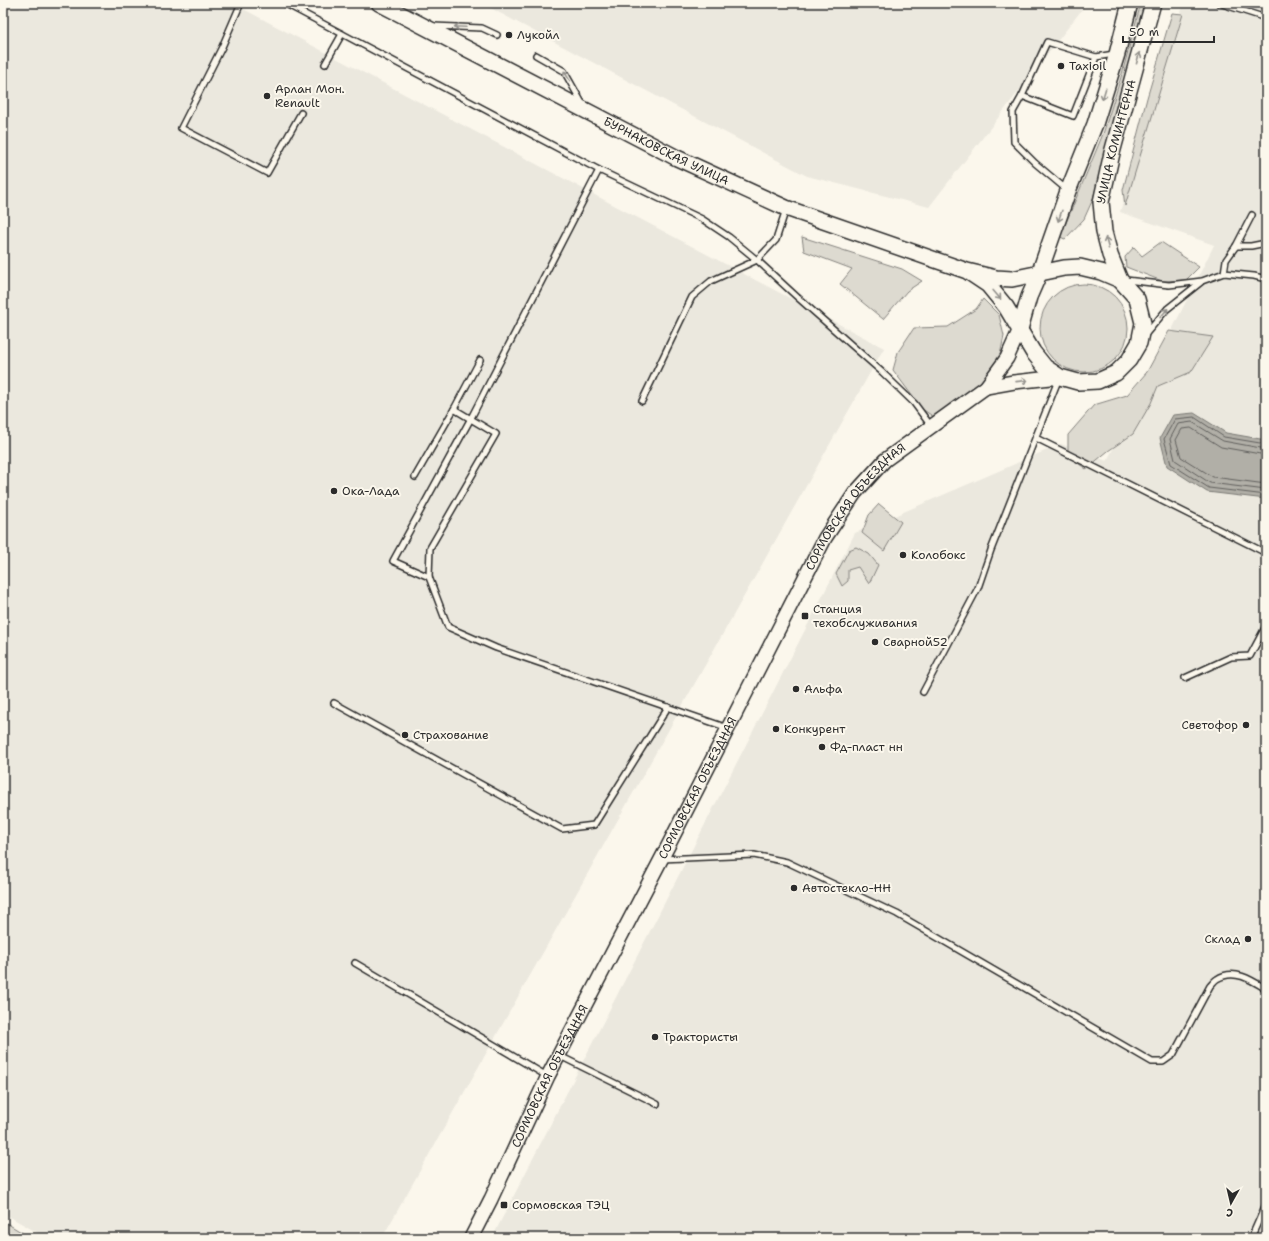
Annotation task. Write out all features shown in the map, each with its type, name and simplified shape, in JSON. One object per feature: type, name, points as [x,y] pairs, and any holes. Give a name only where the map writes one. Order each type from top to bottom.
[{"type":"main road","name":"БУРНАКОВСКАЯ УЛИЦА","points":[[379,3],[677,158],[786,208],[966,271]]},
{"type":"main road","name":"УЛИЦА КОМИНТЕРНА","points":[[1039,274],[1068,191],[1095,124],[1117,54],[1130,3]]},
{"type":"main road","name":"УЛИЦА КОМИНТЕРНА","points":[[1120,280],[1110,255],[1104,232],[1101,202],[1112,153],[1153,3]]},
{"type":"main road","points":[[1080,267],[1101,272],[1120,280],[1137,299],[1143,323],[1139,343],[1129,360],[1116,373],[1098,381],[1078,382],[1060,377],[1045,368],[1033,352],[1006,307],[988,285],[966,271],[996,278],[1012,279],[1055,270],[1080,267]]},
{"type":"main road","points":[[1020,329],[1029,297],[1039,274]]},
{"type":"street","points":[[986,387],[1007,358],[1020,329]]},
{"type":"street","points":[[986,387],[1014,382],[1060,377]]},
{"type":"street","name":"СОРМОВСКАЯ ОБЪЕЗДНАЯ","points":[[470,1238],[491,1199],[548,1076],[560,1056],[825,538],[855,493],[885,460],[986,387]]},
{"type":"lane","points":[[241,3],[222,47],[181,128],[267,173],[301,113]]},
{"type":"lane","points":[[284,3],[599,170],[702,219],[729,237],[757,260],[882,372],[914,403],[931,427]]},
{"type":"lane","points":[[1219,3],[1266,18]]},
{"type":"lane","points":[[421,25],[482,28],[497,35]]},
{"type":"lane","points":[[325,64],[342,34]]},
{"type":"lane","points":[[1068,191],[1035,163],[1014,142],[1013,112],[1047,42],[1096,57],[1117,54]]},
{"type":"lane","points":[[536,55],[564,71],[585,110]]},
{"type":"lane","points":[[1022,96],[1073,116],[1096,57]]},
{"type":"lane","points":[[429,577],[393,561],[470,420],[599,170]]},
{"type":"lane","points":[[642,401],[692,297],[711,281],[757,260],[776,240],[786,208]]},
{"type":"lane","points":[[1224,273],[1226,260],[1236,246],[1252,215]]},
{"type":"lane","points":[[1236,246],[1266,244]]},
{"type":"lane","points":[[1120,280],[1169,285],[1202,281],[1224,273],[1254,276],[1266,279]]},
{"type":"lane","points":[[1139,343],[1167,309],[1202,281]]},
{"type":"lane","points":[[415,477],[480,360]]},
{"type":"lane","points":[[924,692],[978,588],[991,550],[1060,377]]},
{"type":"lane","points":[[454,409],[470,420],[496,434],[430,548],[429,577],[448,627],[496,648],[728,728]]},
{"type":"lane","points":[[1036,438],[1266,553]]},
{"type":"lane","points":[[1185,678],[1231,657],[1250,656],[1266,626]]},
{"type":"lane","points":[[334,703],[562,829],[594,825],[668,707]]},
{"type":"lane","points":[[661,859],[754,855],[787,862],[897,914],[1152,1062],[1163,1062],[1173,1055],[1210,986],[1217,979],[1227,975],[1239,976],[1250,979],[1266,989]]},
{"type":"lane","points":[[355,963],[548,1076]]},
{"type":"lane","points":[[560,1056],[657,1104]]},
{"type":"lane","points":[[1251,1238],[1266,1204]]},
{"type":"shaded area","points":[[3,3],[232,3],[884,348],[382,1238],[47,1238],[3,1213]]},
{"type":"shaded area","points":[[481,3],[1087,3],[929,207],[807,176]]},
{"type":"shaded area","points":[[1141,3],[1148,3],[1093,199],[1084,219],[1065,239],[1060,237],[1103,134],[1122,74]]},
{"type":"shaded area","points":[[1184,3],[1266,3],[1266,1238],[492,1238],[855,533],[1061,444],[1107,461],[1214,245],[1120,212]]},
{"type":"shaded area","points":[[1172,13],[1183,14],[1125,206],[1123,190],[1147,98]]},
{"type":"shaded area","points":[[802,237],[902,269],[922,281],[907,291],[883,319],[840,284],[852,269],[804,251]]},
{"type":"shaded area","points":[[1161,242],[1199,267],[1186,280],[1162,281],[1126,267],[1125,257],[1134,247],[1142,256]]},
{"type":"shaded area","points":[[1084,284],[1101,287],[1115,297],[1125,311],[1128,328],[1125,345],[1115,359],[1101,369],[1084,372],[1067,369],[1053,359],[1043,345],[1040,328],[1043,311],[1053,297],[1067,287]]},
{"type":"shaded area","points":[[983,299],[999,315],[1004,336],[999,360],[982,385],[937,419],[922,409],[893,370],[898,352],[914,328],[948,327],[976,309]]},
{"type":"shaded area","points":[[1169,331],[1213,337],[1191,372],[1158,386],[1151,403],[1133,434],[1108,451],[1086,469],[1068,456],[1068,435],[1094,405],[1127,395],[1147,372]]},
{"type":"shaded area","points":[[879,504],[901,522],[884,551],[862,533],[869,515]]},
{"type":"shaded area","points":[[856,547],[869,554],[878,565],[869,584],[858,567],[848,570],[848,581],[842,586],[836,574],[849,550]]},
{"type":"shaded area","points":[[3,1221],[31,1238],[3,1237]]},
{"type":"water","points":[[1194,413],[1226,433],[1266,440],[1266,499],[1207,492],[1167,466],[1160,438],[1173,415]]},
{"type":"place","name":"Лукойл","points":[[509,35]]},
{"type":"place","name":"Taxioil","points":[[1061,66]]},
{"type":"place","name":"Арлан Мон. Renault","points":[[267,96]]},
{"type":"place","name":"Ока-Лада","points":[[334,491]]},
{"type":"place","name":"Колобокс","points":[[903,555]]},
{"type":"place","name":"Станция техобслуживания","points":[[805,616]]},
{"type":"place","name":"Сварной52","points":[[875,642]]},
{"type":"place","name":"Альфа","points":[[796,689]]},
{"type":"place","name":"Светофор","points":[[1246,725]]},
{"type":"place","name":"Конкурент","points":[[776,729]]},
{"type":"place","name":"Страхование","points":[[405,735]]},
{"type":"place","name":"Фд-пласт нн","points":[[822,747]]},
{"type":"place","name":"Автостекло-НН","points":[[794,888]]},
{"type":"place","name":"Склад","points":[[1248,939]]},
{"type":"place","name":"Трактористы","points":[[655,1037]]},
{"type":"place","name":"Сормовская ТЭЦ","points":[[504,1205]]}]
